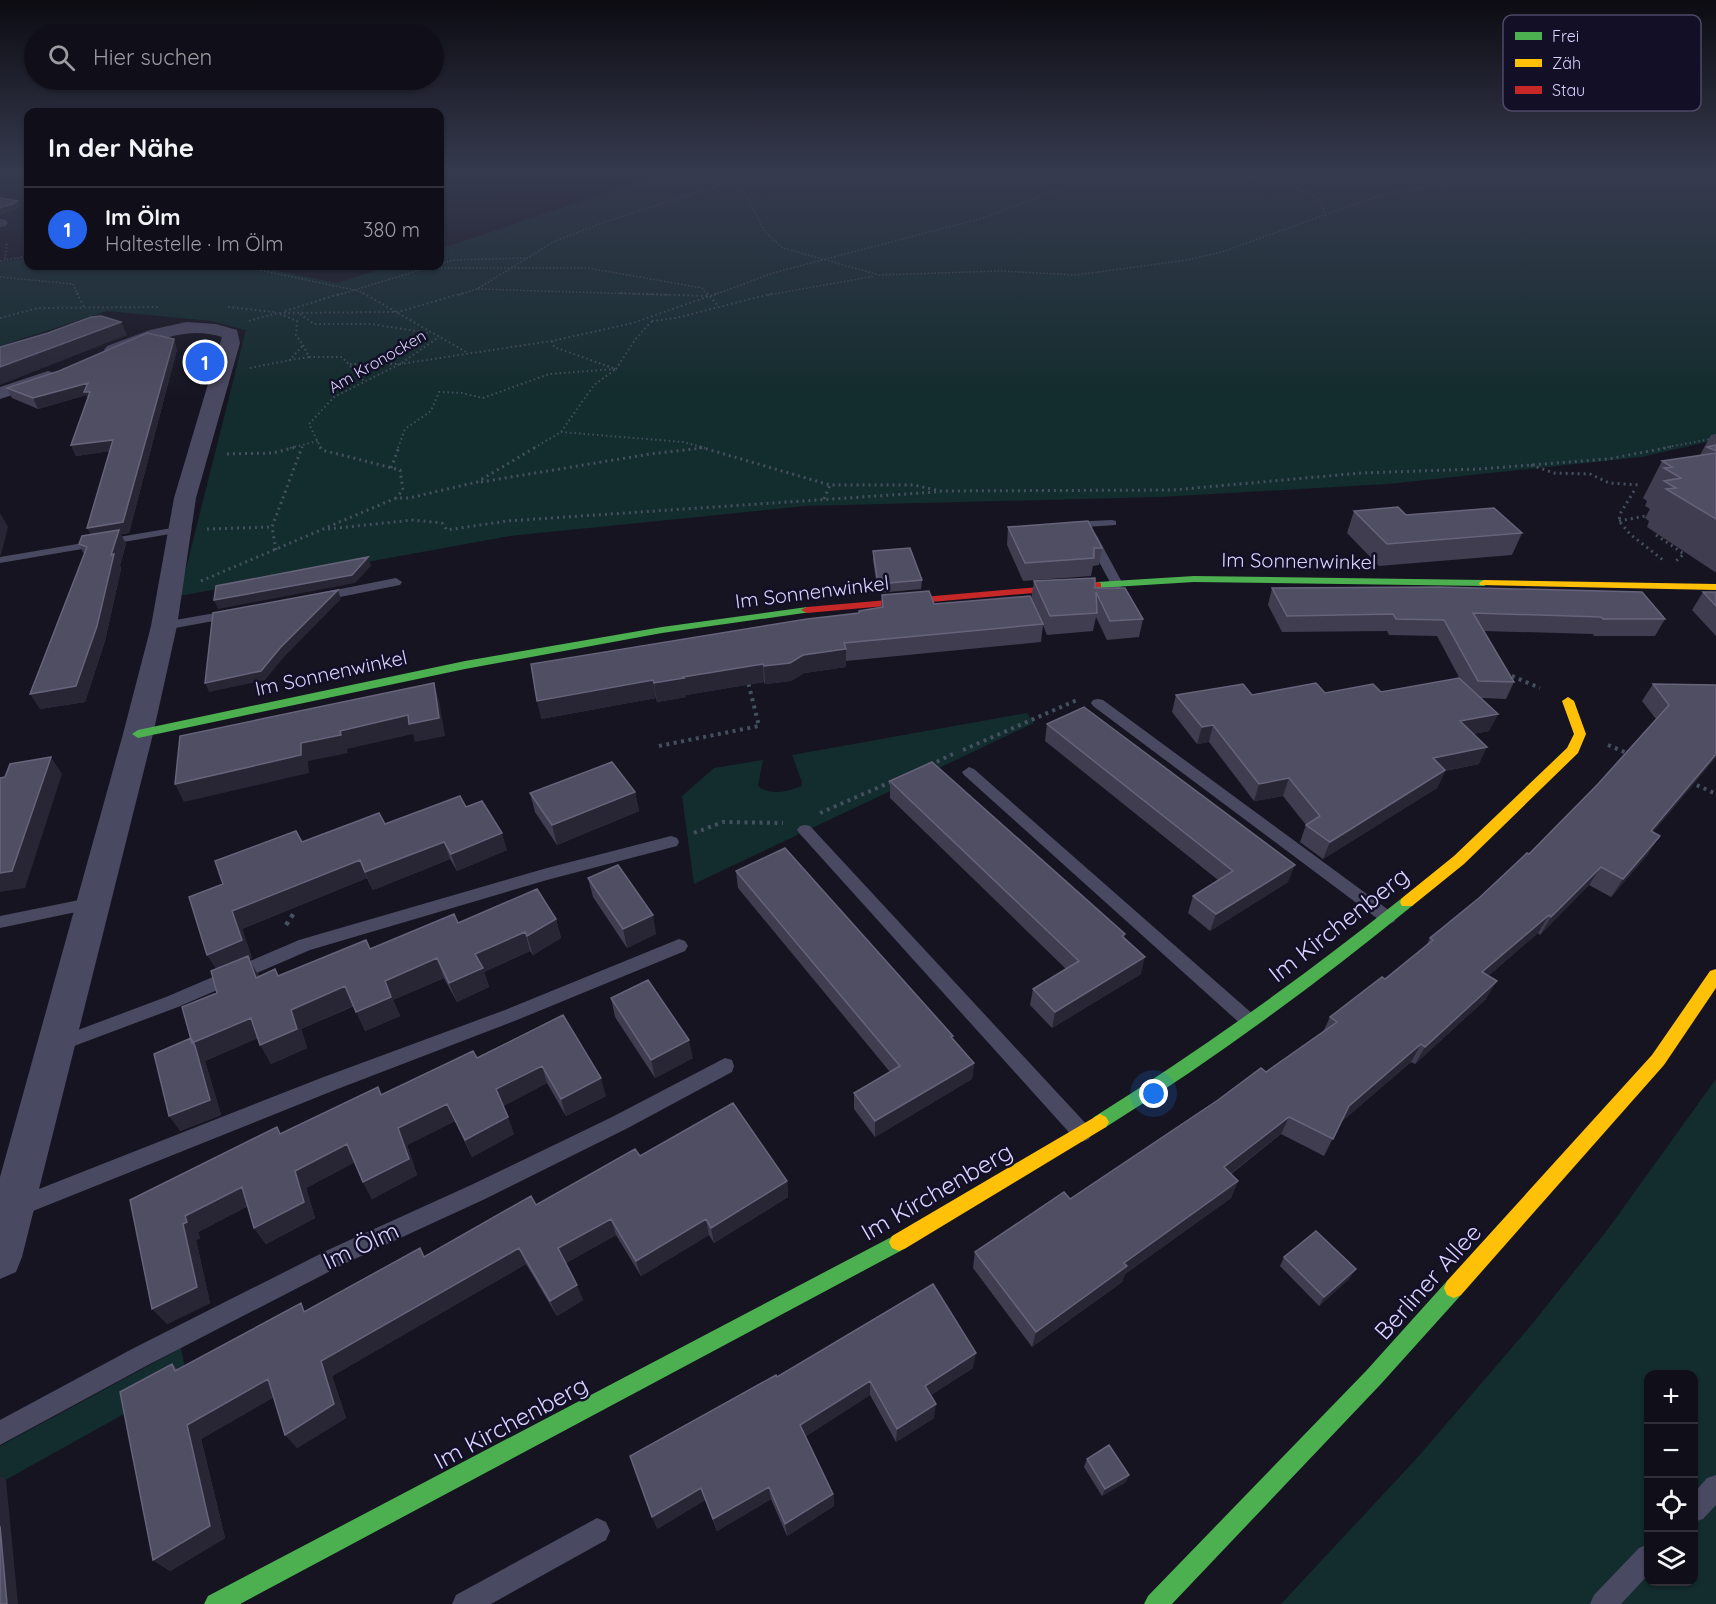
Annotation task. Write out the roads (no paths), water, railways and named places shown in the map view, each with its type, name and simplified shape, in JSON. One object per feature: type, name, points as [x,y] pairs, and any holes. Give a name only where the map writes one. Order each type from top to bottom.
[{"type":"street","points":[[0,1257],[138,734],[164,627],[178,530],[196,457],[231,343],[231,334],[222,318],[196,327],[166,331],[100,356]]},
{"type":"street","points":[[0,393],[68,369]]},
{"type":"street","name":"Im Sonnenwinkel","points":[[138,734],[465,665],[662,630],[822,608],[1194,579],[1716,587]]},
{"type":"street","name":"Im Kirchenberg","points":[[228,1601],[929,1226],[1144,1095],[1338,959],[1459,860],[1573,750],[1580,734],[1568,701]]},
{"type":"street","name":"Berliner Allee","points":[[1156,1604],[1373,1378],[1658,1060],[1716,975]]},
{"type":"lane","points":[[1060,526],[1112,523]]},
{"type":"lane","points":[[1085,524],[1117,584]]},
{"type":"lane","points":[[0,560],[178,530]]},
{"type":"lane","points":[[306,599],[396,582]]},
{"type":"lane","points":[[164,627],[249,610]]},
{"type":"lane","points":[[1098,703],[1388,918]]},
{"type":"lane","points":[[969,772],[1249,1021]]},
{"type":"lane","points":[[801,827],[1082,1133]]},
{"type":"lane","points":[[56,1045],[172,1002],[305,945],[548,874],[671,842]]},
{"type":"lane","points":[[0,922],[94,903]]},
{"type":"lane","points":[[13,1209],[328,1083],[511,1015],[679,946]]},
{"type":"lane","name":"Im Ölm","points":[[0,1433],[140,1357],[328,1261],[619,1123],[725,1066]]},
{"type":"lane","points":[[1698,1506],[1716,1487]]},
{"type":"lane","points":[[465,1604],[597,1531]]},
{"type":"lane","points":[[1603,1604],[1644,1561]]},
{"type":"place","name":"Im Ölm","points":[[205,362]]}]
